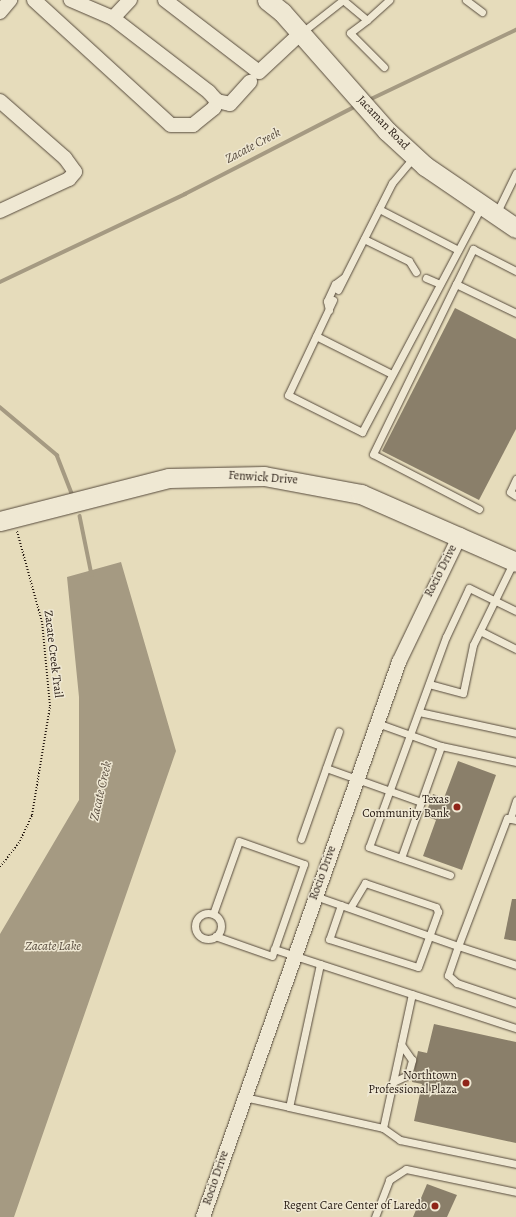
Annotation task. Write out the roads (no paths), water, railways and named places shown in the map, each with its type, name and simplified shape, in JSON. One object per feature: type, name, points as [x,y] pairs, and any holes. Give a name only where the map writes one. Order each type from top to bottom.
[{"type":"street","points":[[0,12],[10,0]]},
{"type":"street","points":[[34,0],[171,125],[193,125],[214,108],[216,101]]},
{"type":"street","points":[[71,0],[112,18],[216,101],[230,104],[250,82]]},
{"type":"street","points":[[112,18],[130,0]]},
{"type":"street","points":[[165,0],[259,72],[301,33]]},
{"type":"street","name":"Jacaman Road","points":[[267,0],[301,33],[387,130],[415,156],[488,211],[516,228]]},
{"type":"street","points":[[0,101],[65,158],[75,172],[69,180],[0,211]]},
{"type":"street","name":"Fenwick Drive","points":[[0,521],[169,478],[264,476],[361,494],[460,535],[515,561]]},
{"type":"street","name":"Rocio Drive","points":[[203,1217],[243,1097],[377,723],[423,607],[460,535]]},
{"type":"lane","points":[[301,33],[343,0],[366,20]]},
{"type":"lane","points":[[384,67],[350,33],[389,0]]},
{"type":"lane","points":[[466,0],[482,12]]},
{"type":"lane","points":[[338,290],[392,183],[415,156]]},
{"type":"lane","points":[[333,300],[288,395],[362,432],[458,250],[488,211],[513,185],[516,173]]},
{"type":"lane","points":[[379,209],[458,250]]},
{"type":"lane","points":[[364,240],[409,261],[416,272]]},
{"type":"lane","points":[[479,509],[373,454],[473,249],[516,271]]},
{"type":"lane","points":[[329,310],[327,301],[335,284],[344,278]]},
{"type":"lane","points":[[426,278],[440,284]]},
{"type":"lane","points":[[456,284],[516,313]]},
{"type":"lane","points":[[316,336],[392,374]]},
{"type":"lane","points":[[516,479],[510,492],[516,496]]},
{"type":"lane","points":[[429,684],[462,693],[473,645],[515,561]]},
{"type":"lane","points":[[450,875],[369,847],[418,712],[469,588],[516,610]]},
{"type":"lane","points":[[480,631],[516,648]]},
{"type":"lane","points":[[418,712],[516,733]]},
{"type":"lane","points":[[377,723],[441,746],[516,762]]},
{"type":"lane","points":[[301,839],[339,732]]},
{"type":"lane","points":[[401,858],[441,746]]},
{"type":"lane","points":[[326,768],[421,802]]},
{"type":"lane","points":[[516,800],[513,819],[458,946],[448,975],[452,979],[516,1003]]},
{"type":"lane","points":[[239,841],[304,864],[272,956],[216,936],[204,938],[195,929],[201,915],[213,914],[239,841]]},
{"type":"lane","points":[[341,905],[329,939],[418,967],[438,912],[436,907],[371,883],[360,886],[350,908]]},
{"type":"lane","points":[[315,896],[516,965]]},
{"type":"lane","points":[[213,914],[221,924],[216,936]]},
{"type":"lane","points":[[274,948],[516,1028]]},
{"type":"lane","points":[[289,1107],[320,964]]},
{"type":"lane","points":[[383,1128],[412,994]]},
{"type":"lane","points":[[393,1082],[408,1075],[412,1060],[401,1044]]},
{"type":"lane","points":[[243,1097],[383,1128],[400,1140],[516,1164]]},
{"type":"lane","points":[[375,1217],[389,1180],[406,1169],[516,1192]]},
{"type":"water","name":"Zacate Lake","points":[[121,562],[176,751],[14,1217],[0,1217],[0,934],[79,800],[79,697],[67,577]]},
{"type":"waterway","name":"Zacate Creek","points":[[369,100],[516,30]]},
{"type":"waterway","name":"Zacate Creek","points":[[0,282],[185,194],[358,105]]},
{"type":"waterway","name":"Zacate Creek","points":[[0,407],[57,455],[73,496]]},
{"type":"waterway","name":"Zacate Creek","points":[[80,516],[92,575]]},
{"type":"place","name":"Texas Community Bank","points":[[457,807]]},
{"type":"place","name":"Northtown Professional Plaza","points":[[466,1083]]},
{"type":"place","name":"Regent Care Center of Laredo","points":[[435,1206]]}]
